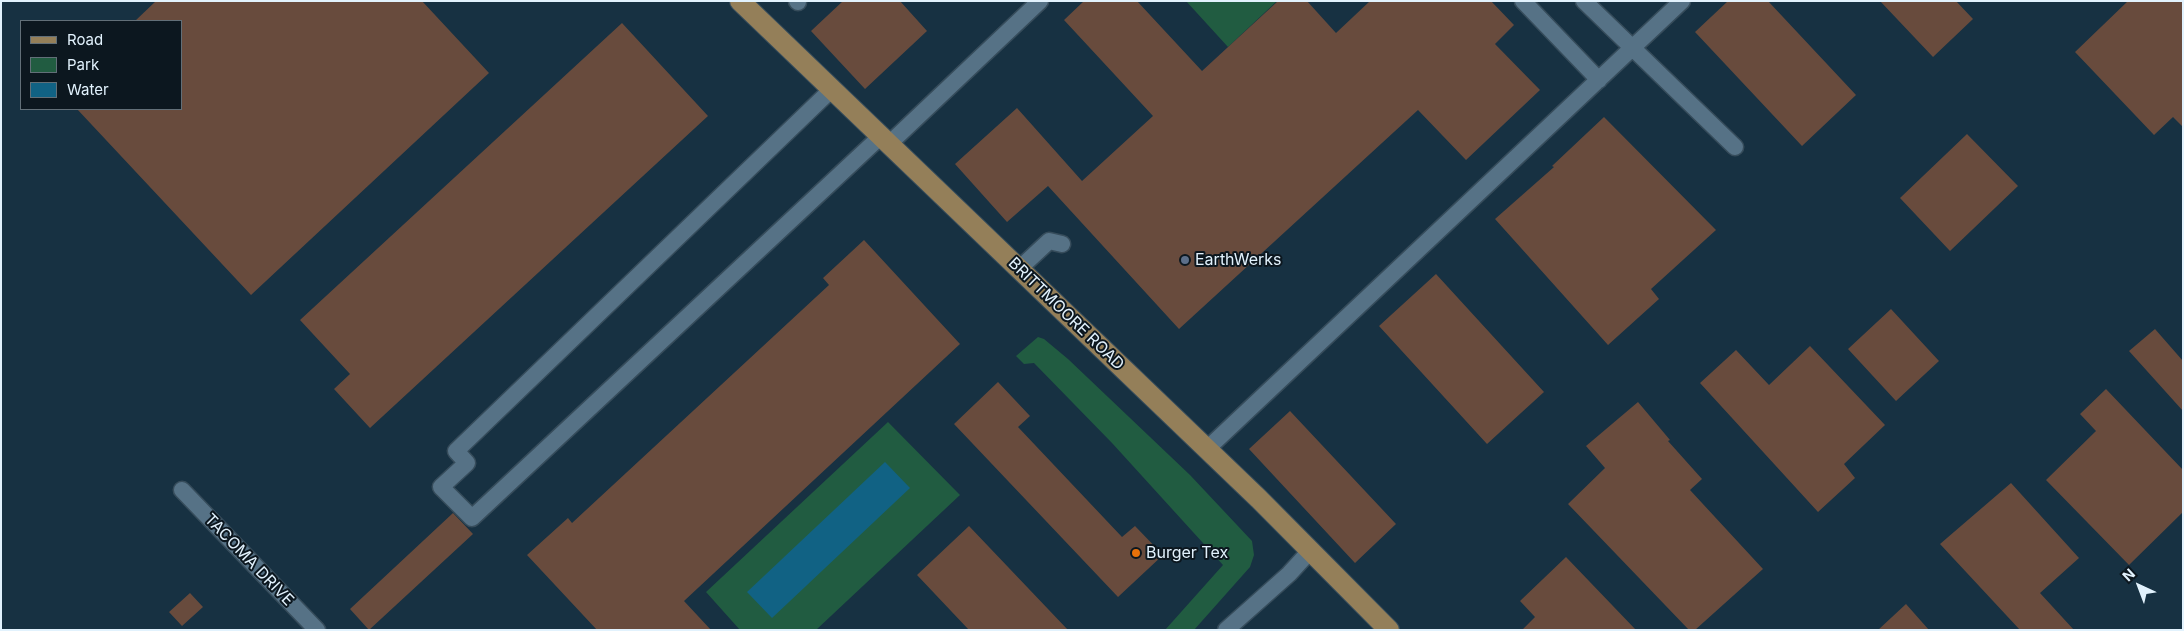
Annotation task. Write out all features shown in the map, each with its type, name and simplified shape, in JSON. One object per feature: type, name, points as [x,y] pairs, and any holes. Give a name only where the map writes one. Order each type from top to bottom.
[{"type":"main road","name":"BRITTMOORE ROAD","points":[[740,1],[1207,449],[1389,630]]},
{"type":"street","points":[[832,89],[456,451],[467,464],[442,487],[472,518],[885,140],[1040,1]]},
{"type":"street","points":[[1523,1],[1599,80]]},
{"type":"street","points":[[1584,1],[1735,147]]},
{"type":"street","points":[[1207,449],[1682,1]]},
{"type":"street","points":[[1019,269],[1049,241],[1062,244]]},
{"type":"street","name":"TACOMA DRIVE","points":[[182,490],[317,630]]},
{"type":"street","points":[[1226,630],[1289,574],[1310,550]]},
{"type":"green space","points":[[1186,1],[1239,2],[1277,1],[1228,47]]},
{"type":"green space","points":[[1038,337],[1044,339],[1068,359],[1190,475],[1252,541],[1254,555],[1250,567],[1194,630],[1165,630],[1223,565],[1112,443],[1034,363],[1024,364],[1016,356]]},
{"type":"green space","points":[[888,422],[960,495],[816,630],[740,630],[706,592]]},
{"type":"water","points":[[885,462],[910,488],[772,618],[747,592]]},
{"type":"building","points":[[156,1],[422,1],[489,73],[251,295],[78,110],[182,110],[182,20],[136,20]]},
{"type":"building","points":[[843,1],[900,1],[927,31],[865,89],[811,31]]},
{"type":"building","points":[[1084,1],[1137,1],[1202,71],[1278,1],[1307,1],[1336,33],[1370,1],[1491,1],[1514,25],[1495,44],[1540,90],[1466,160],[1418,110],[1179,329],[1048,186],[1007,222],[955,164],[1017,108],[1082,181],[1153,116],[1064,20]]},
{"type":"building","points":[[1728,1],[1768,1],[1856,95],[1802,146],[1695,32]]},
{"type":"building","points":[[1880,1],[1956,1],[1973,19],[1933,57]]},
{"type":"building","points":[[2128,1],[2183,1],[2183,127],[2173,117],[2154,135],[2075,52]]},
{"type":"building","points":[[622,23],[708,116],[370,428],[334,389],[350,374],[300,320]]},
{"type":"building","points":[[1604,117],[1716,230],[1651,289],[1659,299],[1608,345],[1495,219],[1554,167],[1552,166]]},
{"type":"building","points":[[1967,134],[2018,186],[1950,251],[1900,198]]},
{"type":"building","points":[[864,240],[960,344],[684,601],[711,630],[597,630],[527,555],[568,518],[572,523],[829,285],[823,278]]},
{"type":"building","points":[[1436,274],[1544,392],[1487,444],[1379,326]]},
{"type":"building","points":[[1891,309],[1939,361],[1896,401],[1848,349]]},
{"type":"building","points":[[2155,329],[2183,361],[2183,411],[2129,351]]},
{"type":"building","points":[[1810,346],[1885,425],[1844,464],[1855,478],[1818,512],[1700,383],[1736,350],[1769,385]]},
{"type":"building","points":[[998,382],[1030,416],[1018,427],[1122,537],[1135,526],[1163,555],[1118,597],[954,424]]},
{"type":"building","points":[[2106,389],[2183,470],[2183,512],[2129,565],[2046,480],[2096,431],[2080,414]]},
{"type":"building","points":[[1638,402],[1670,440],[1668,441],[1702,479],[1690,490],[1763,569],[1695,630],[1689,630],[1568,504],[1605,468],[1586,446]]},
{"type":"building","points":[[1290,411],[1396,524],[1355,563],[1249,449]]},
{"type":"building","points":[[2011,483],[2079,558],[2040,593],[2074,630],[2020,630],[1940,544]]},
{"type":"building","points":[[453,513],[473,534],[369,630],[350,609]]},
{"type":"building","points":[[969,526],[1068,630],[969,630],[917,575]]},
{"type":"building","points":[[1566,557],[1636,630],[1522,630],[1535,617],[1520,601]]},
{"type":"building","points":[[190,593],[203,607],[182,626],[169,612]]},
{"type":"building","points":[[1906,604],[1929,630],[1878,630]]},
{"type":"place","name":"EarthWerks","points":[[1185,260]]},
{"type":"place","name":"Burger Tex","points":[[1136,553]]}]
